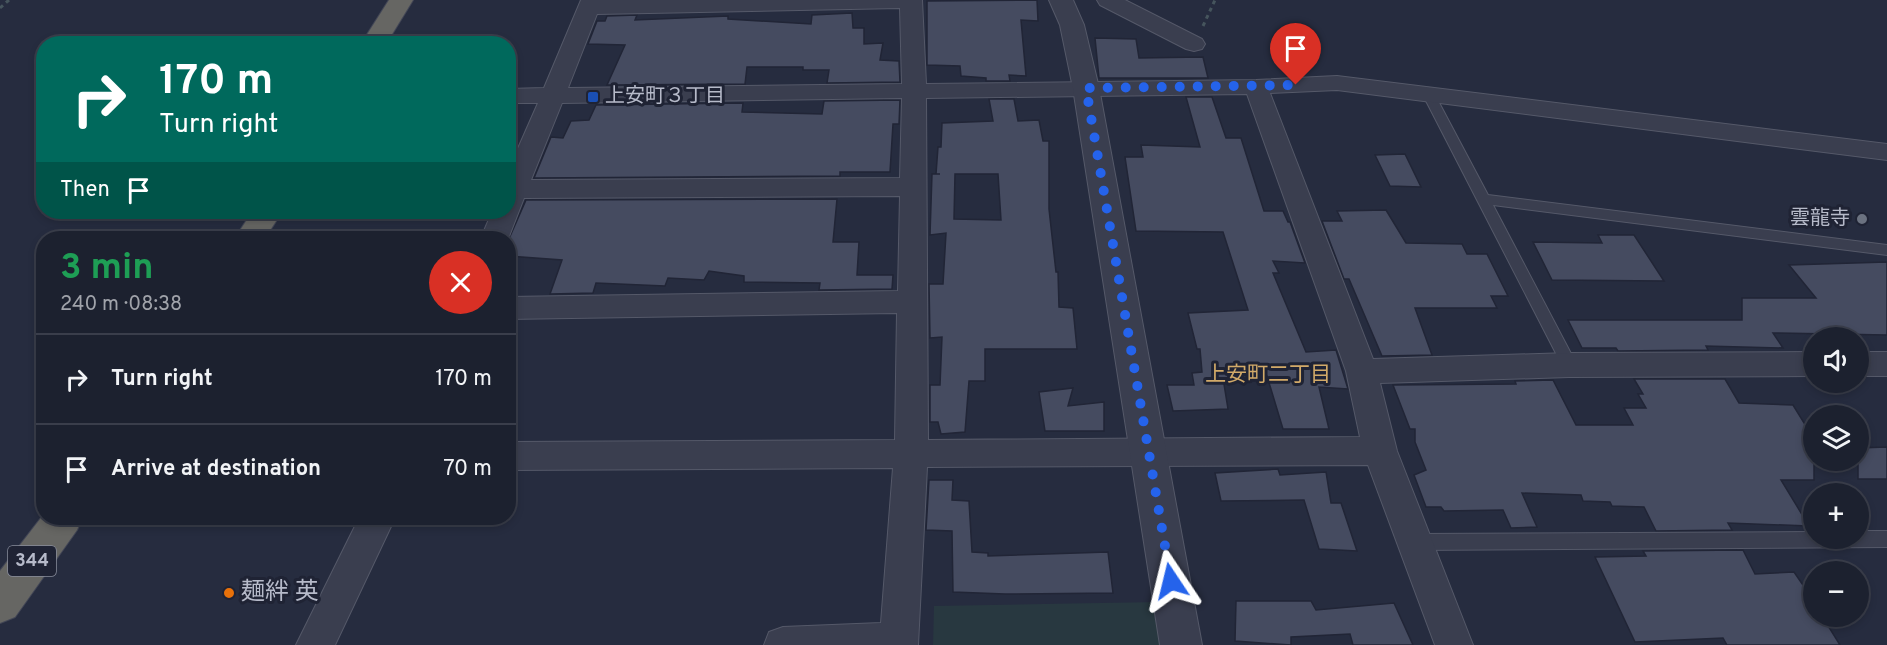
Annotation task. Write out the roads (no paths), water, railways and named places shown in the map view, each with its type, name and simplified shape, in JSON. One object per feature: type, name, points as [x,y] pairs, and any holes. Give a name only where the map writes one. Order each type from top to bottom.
[{"type":"highway","points":[[378,36],[401,0]]},
{"type":"highway","name":"344","points":[[0,604],[58,525]]},
{"type":"street","points":[[1061,0],[1072,25],[1086,88],[1181,645]]},
{"type":"street","points":[[1108,0],[1194,44]]},
{"type":"street","points":[[516,185],[590,4],[911,1],[915,91],[911,455],[899,643],[783,645]]},
{"type":"street","points":[[516,96],[1256,87],[1337,83],[1883,158]]},
{"type":"street","points":[[1256,87],[1362,371],[1380,450],[1454,645]]},
{"type":"street","points":[[516,202],[913,187]]},
{"type":"street","points":[[516,308],[911,302]]},
{"type":"street","points":[[1362,371],[1569,365],[1803,364]]},
{"type":"street","points":[[1869,364],[1887,364]]},
{"type":"street","points":[[516,456],[1380,450]]},
{"type":"street","points":[[315,645],[374,525]]},
{"type":"lane","points":[[1429,95],[1569,365]]},
{"type":"lane","points":[[1483,199],[1887,250]]},
{"type":"lane","points":[[1415,542],[1887,539]]},
{"type":"place","name":"上安町３丁目","points":[[593,97]]},
{"type":"place","name":"雲龍寺","points":[[1862,219]]},
{"type":"place","name":"麺絆 英","points":[[229,593]]},
{"type":"district","name":"上安町二丁目","points":[[1268,375]]}]
